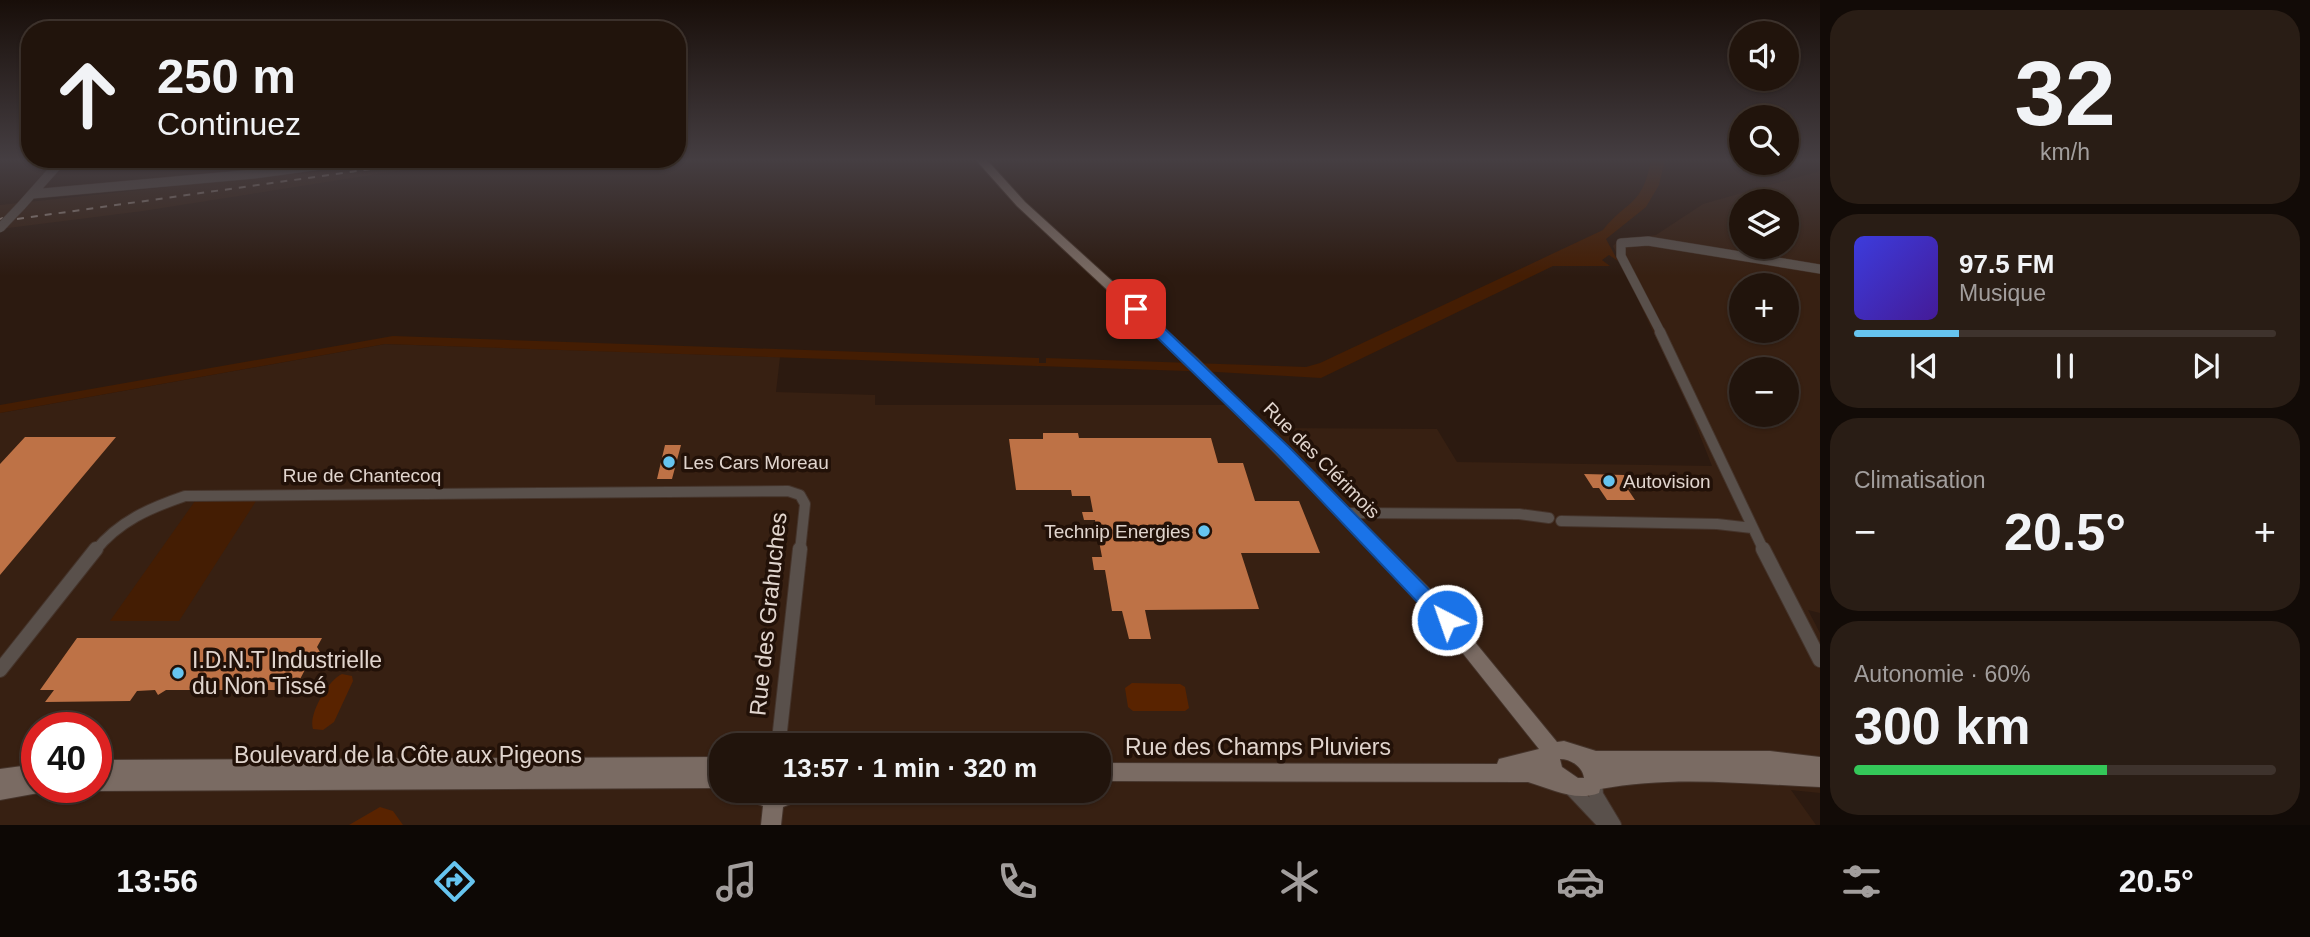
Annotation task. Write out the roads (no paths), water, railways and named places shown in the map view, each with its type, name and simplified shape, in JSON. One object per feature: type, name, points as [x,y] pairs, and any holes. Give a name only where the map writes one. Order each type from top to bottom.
[{"type":"street","points":[[0,228],[28,198]]},
{"type":"street","name":"Rue des Clérimois","points":[[1016,198],[1193,362],[1432,602],[1551,754],[1553,772],[1567,784]]},
{"type":"street","points":[[1820,269],[1648,241],[1621,243],[1620,256],[1668,347],[1752,528],[1820,660]]},
{"type":"street","name":"Rue de Chantecoq","points":[[0,670],[110,531],[148,509],[185,496],[782,491],[800,495]]},
{"type":"street","name":"Rue des Grahuches","points":[[780,733],[805,504],[800,495]]},
{"type":"street","points":[[1346,513],[1519,514],[1555,519],[1717,524],[1752,528]]},
{"type":"street","name":"Rue des Champs Pluviers","points":[[1417,772],[1523,764],[1564,750],[1577,754]]},
{"type":"street","points":[[1577,754],[1595,760],[1770,760],[1820,766]]},
{"type":"street","points":[[1577,754],[1593,769],[1596,795],[1614,825]]},
{"type":"street","name":"Boulevard de la Côte aux Pigeons","points":[[112,769],[709,766]]},
{"type":"street","name":"Rue des Champs Pluviers","points":[[1111,772],[1528,774],[1567,784]]},
{"type":"street","points":[[1567,784],[1587,788],[1595,781],[1621,776],[1705,773],[1820,778]]},
{"type":"street","points":[[0,778],[21,775]]},
{"type":"street","name":"Boulevard de la Côte aux Pigeons","points":[[112,782],[709,779]]},
{"type":"street","points":[[1567,784],[1606,825]]},
{"type":"street","points":[[0,791],[21,788]]},
{"type":"street","points":[[771,825],[773,803]]},
{"type":"railway","points":[[17,219],[162,198]]},
{"type":"place","name":"Les Cars Moreau","points":[[669,462]]},
{"type":"place","name":"Autovision","points":[[1609,481]]},
{"type":"place","name":"Technip Energies","points":[[1204,531]]},
{"type":"place","name":"I.D.N.T Industrielle du Non Tissé","points":[[178,673]]}]
